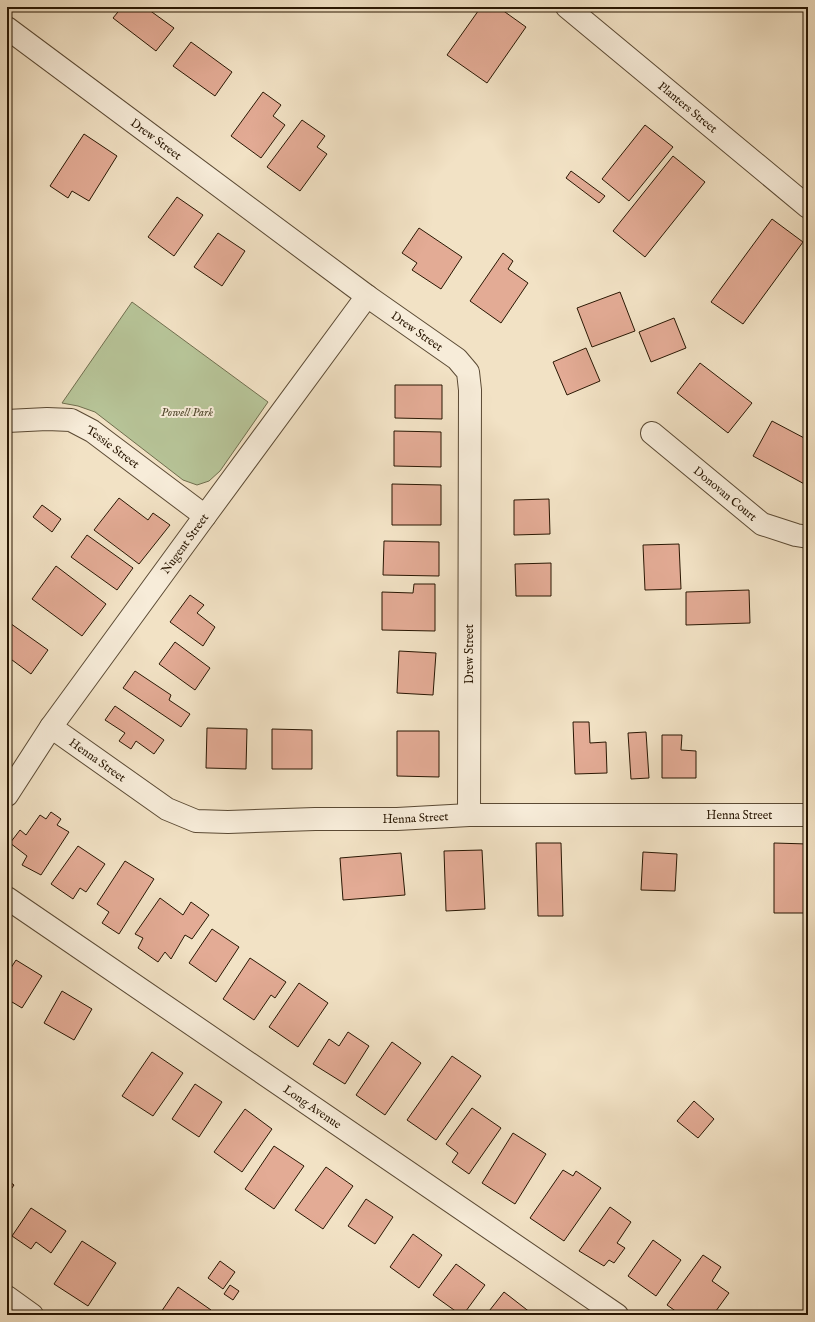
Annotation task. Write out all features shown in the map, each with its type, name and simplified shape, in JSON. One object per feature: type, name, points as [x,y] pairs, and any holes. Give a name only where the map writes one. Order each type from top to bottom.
[{"type":"street","name":"Planters Street","points":[[567,7],[808,207]]},
{"type":"street","name":"Drew Street","points":[[7,28],[367,296],[457,360],[468,372],[470,390],[469,816]]},
{"type":"street","name":"Nugent Street","points":[[7,795],[51,727],[367,296]]},
{"type":"street","name":"Tessie Street","points":[[7,421],[71,420],[92,431],[205,516]]},
{"type":"street","name":"Donovan Court","points":[[652,433],[762,524],[796,535],[808,537]]},
{"type":"street","name":"Henna Street","points":[[51,727],[167,809],[196,821],[228,822],[315,819],[397,819],[469,816],[808,815]]},
{"type":"street","name":"Long Avenue","points":[[7,898],[617,1315]]},
{"type":"street","points":[[7,1297],[32,1315]]},
{"type":"green space","name":"Powell Park","points":[[132,302],[268,402],[220,471],[209,481],[197,485],[183,480],[95,412],[78,406],[62,403]]},
{"type":"building","points":[[122,7],[145,7],[174,28],[156,51],[113,18]]},
{"type":"building","points":[[481,7],[498,7],[526,27],[487,83],[447,55]]},
{"type":"building","points":[[191,42],[232,72],[215,96],[173,66]]},
{"type":"building","points":[[263,92],[281,105],[273,116],[285,125],[261,158],[231,136]]},
{"type":"building","points":[[302,120],[325,136],[317,147],[327,154],[300,191],[267,167]]},
{"type":"building","points":[[645,125],[673,147],[629,201],[602,179]]},
{"type":"building","points":[[84,134],[117,156],[89,201],[72,191],[68,198],[50,186]]},
{"type":"building","points":[[673,156],[705,182],[645,257],[613,231]]},
{"type":"building","points":[[571,171],[605,196],[599,203],[566,178]]},
{"type":"building","points":[[177,197],[203,215],[174,256],[148,237]]},
{"type":"building","points":[[772,219],[803,242],[743,324],[711,302]]},
{"type":"building","points":[[419,228],[462,257],[441,289],[412,270],[417,263],[402,253]]},
{"type":"building","points":[[218,233],[245,251],[222,286],[194,267]]},
{"type":"building","points":[[503,253],[513,261],[508,269],[528,283],[501,323],[470,301]]},
{"type":"building","points":[[620,292],[635,331],[592,347],[577,308]]},
{"type":"building","points":[[674,318],[686,348],[651,362],[639,332]]},
{"type":"building","points":[[586,348],[600,381],[567,395],[553,362]]},
{"type":"building","points":[[700,363],[752,403],[728,433],[677,393]]},
{"type":"building","points":[[395,385],[442,385],[442,419],[395,418]]},
{"type":"building","points":[[772,421],[808,440],[808,486],[753,456]]},
{"type":"building","points":[[394,431],[441,432],[441,467],[394,466]]},
{"type":"building","points":[[392,484],[441,485],[441,525],[392,525]]},
{"type":"building","points":[[119,498],[148,520],[153,513],[170,525],[139,564],[94,530]]},
{"type":"building","points":[[549,499],[550,534],[514,535],[514,500]]},
{"type":"building","points":[[42,505],[61,519],[52,532],[33,517]]},
{"type":"building","points":[[87,535],[133,568],[117,590],[71,557]]},
{"type":"building","points":[[384,541],[439,542],[439,576],[383,575]]},
{"type":"building","points":[[679,544],[681,589],[645,590],[643,545]]},
{"type":"building","points":[[551,563],[551,596],[516,596],[515,564]]},
{"type":"building","points":[[56,566],[106,604],[82,636],[32,599]]},
{"type":"building","points":[[414,584],[435,584],[435,631],[382,630],[382,592],[413,593]]},
{"type":"building","points":[[749,590],[750,623],[686,625],[686,592]]},
{"type":"building","points":[[190,595],[204,605],[197,613],[215,627],[203,646],[170,622]]},
{"type":"building","points":[[7,621],[48,650],[31,674],[8,657],[7,659]]},
{"type":"building","points":[[175,642],[210,668],[195,690],[159,664]]},
{"type":"building","points":[[399,651],[436,653],[433,695],[397,693]]},
{"type":"building","points":[[135,671],[171,695],[169,700],[190,714],[181,727],[123,688]]},
{"type":"building","points":[[115,706],[164,740],[154,754],[136,741],[131,749],[119,741],[125,733],[105,720]]},
{"type":"building","points":[[573,722],[589,722],[590,743],[606,742],[607,773],[575,774]]},
{"type":"building","points":[[207,728],[247,729],[246,769],[206,768]]},
{"type":"building","points":[[272,729],[312,730],[312,769],[272,769]]},
{"type":"building","points":[[397,731],[439,731],[439,777],[397,776]]},
{"type":"building","points":[[646,732],[649,778],[631,779],[628,733]]},
{"type":"building","points":[[662,735],[682,735],[681,750],[696,751],[696,778],[662,778]]},
{"type":"building","points":[[51,812],[61,819],[57,825],[69,832],[41,875],[22,865],[27,856],[10,843],[20,830],[26,835],[40,815],[46,819]]},
{"type":"building","points":[[536,843],[561,843],[563,916],[538,916]]},
{"type":"building","points":[[774,843],[808,844],[808,913],[774,913]]},
{"type":"building","points":[[78,846],[105,864],[86,892],[80,888],[73,899],[51,884]]},
{"type":"building","points":[[482,850],[485,909],[446,911],[444,851]]},
{"type":"building","points":[[643,852],[677,854],[675,891],[641,890]]},
{"type":"building","points":[[401,853],[405,895],[343,900],[340,858]]},
{"type":"building","points":[[125,861],[154,879],[119,934],[102,923],[109,912],[97,904]]},
{"type":"building","points":[[160,898],[183,915],[191,902],[209,915],[192,939],[185,935],[171,959],[165,952],[158,962],[138,948],[143,938],[135,934]]},
{"type":"building","points":[[212,929],[239,947],[216,982],[189,963]]},
{"type":"building","points":[[250,958],[286,982],[275,998],[271,995],[254,1020],[223,999]]},
{"type":"building","points":[[16,960],[42,976],[22,1008],[7,999],[7,974]]},
{"type":"building","points":[[299,983],[328,1003],[298,1047],[269,1027]]},
{"type":"building","points":[[62,991],[92,1009],[74,1040],[44,1023]]},
{"type":"building","points":[[348,1032],[369,1046],[345,1084],[313,1064],[329,1039],[339,1046]]},
{"type":"building","points":[[392,1042],[421,1063],[385,1115],[356,1095]]},
{"type":"building","points":[[152,1052],[183,1073],[153,1116],[122,1096]]},
{"type":"building","points":[[452,1056],[481,1076],[436,1140],[407,1120]]},
{"type":"building","points":[[195,1084],[222,1102],[199,1137],[172,1119]]},
{"type":"building","points":[[694,1101],[714,1119],[698,1138],[677,1121]]},
{"type":"building","points":[[472,1108],[501,1128],[469,1174],[452,1162],[458,1153],[446,1144]]},
{"type":"building","points":[[245,1109],[272,1129],[242,1172],[214,1152]]},
{"type":"building","points":[[513,1133],[546,1154],[515,1204],[482,1183]]},
{"type":"building","points":[[806,1142],[808,1142],[808,1160],[807,1160]]},
{"type":"building","points":[[274,1146],[304,1166],[274,1209],[245,1189]]},
{"type":"building","points":[[326,1167],[353,1186],[323,1229],[295,1210]]},
{"type":"building","points":[[563,1170],[573,1176],[576,1171],[601,1188],[564,1241],[530,1218]]},
{"type":"building","points":[[7,1180],[14,1185],[7,1195]]},
{"type":"building","points":[[366,1199],[393,1217],[375,1244],[348,1226]]},
{"type":"building","points":[[610,1207],[631,1222],[617,1243],[625,1248],[614,1263],[609,1260],[604,1266],[579,1251]]},
{"type":"building","points":[[31,1208],[66,1231],[51,1253],[36,1242],[31,1249],[12,1236]]},
{"type":"building","points":[[413,1234],[442,1255],[419,1288],[390,1267]]},
{"type":"building","points":[[653,1240],[681,1260],[656,1296],[628,1276]]},
{"type":"building","points":[[82,1241],[116,1263],[88,1306],[54,1284]]},
{"type":"building","points":[[703,1255],[721,1267],[712,1281],[729,1293],[713,1315],[681,1315],[667,1305]]},
{"type":"building","points":[[220,1261],[235,1272],[223,1289],[208,1278]]},
{"type":"building","points":[[456,1264],[485,1285],[463,1315],[433,1295]]},
{"type":"building","points":[[230,1285],[239,1291],[233,1300],[224,1294]]},
{"type":"building","points":[[178,1287],[211,1310],[208,1315],[159,1315]]},
{"type":"building","points":[[504,1292],[531,1313],[529,1315],[486,1315]]}]
